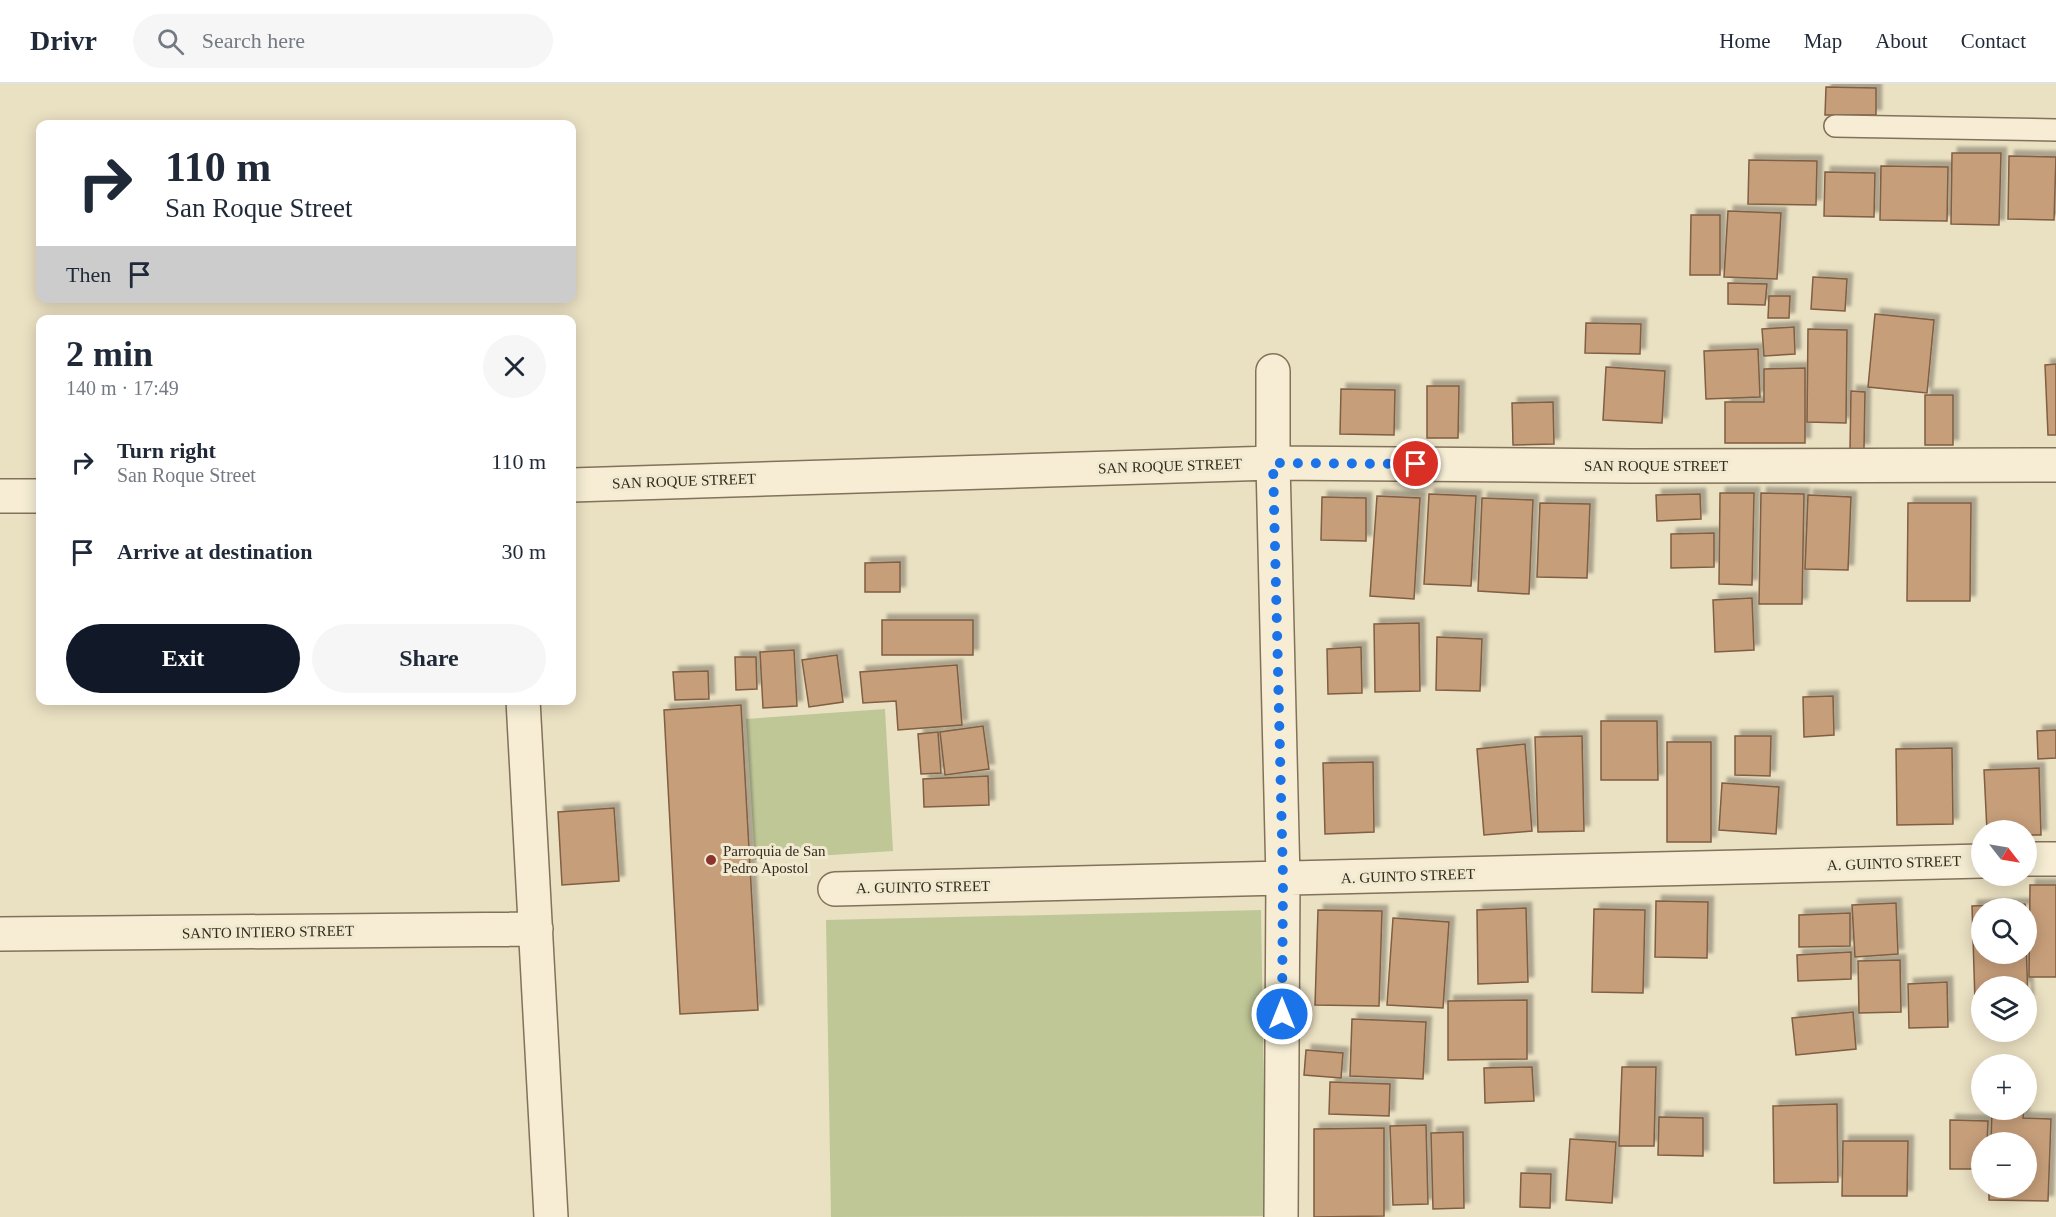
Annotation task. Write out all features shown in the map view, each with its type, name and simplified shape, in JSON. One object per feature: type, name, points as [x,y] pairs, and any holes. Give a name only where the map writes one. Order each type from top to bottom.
[{"type":"street","points":[[1273,371],[1273,463],[1283,879],[1281,1217]]},
{"type":"street","name":"SAN ROQUE STREET","points":[[576,485],[1273,463],[1620,466],[2056,465]]},
{"type":"street","points":[[0,496],[36,496]]},
{"type":"street","points":[[523,705],[550,1217]]},
{"type":"street","points":[[2037,859],[2056,859]]},
{"type":"street","name":"A. GUINTO STREET","points":[[835,889],[1971,861]]},
{"type":"street","name":"SANTO INTIERO STREET","points":[[0,934],[536,929]]},
{"type":"lane","points":[[1835,126],[2056,130]]},
{"type":"green space","points":[[885,709],[893,851],[755,860],[746,719]]},
{"type":"green space","points":[[1261,910],[1266,1216],[831,1217],[826,920]]},
{"type":"building","points":[[1826,87],[1876,88],[1876,115],[1825,115]]},
{"type":"building","points":[[1952,153],[2001,153],[1999,225],[1951,224]]},
{"type":"building","points":[[2009,156],[2056,157],[2054,220],[2008,219]]},
{"type":"building","points":[[1749,160],[1817,161],[1816,205],[1748,204]]},
{"type":"building","points":[[1881,166],[1948,167],[1947,221],[1880,220]]},
{"type":"building","points":[[1825,172],[1875,173],[1874,217],[1824,216]]},
{"type":"building","points":[[1728,211],[1781,213],[1777,279],[1724,277]]},
{"type":"building","points":[[1691,215],[1720,215],[1720,275],[1690,275]]},
{"type":"building","points":[[1813,277],[1847,279],[1845,311],[1811,309]]},
{"type":"building","points":[[1728,283],[1767,284],[1765,305],[1728,304]]},
{"type":"building","points":[[1769,296],[1790,296],[1789,318],[1768,318]]},
{"type":"building","points":[[1875,314],[1934,320],[1927,393],[1868,387]]},
{"type":"building","points":[[1586,323],[1641,324],[1640,354],[1585,353]]},
{"type":"building","points":[[1794,327],[1795,354],[1764,356],[1762,329]]},
{"type":"building","points":[[1808,329],[1847,330],[1846,423],[1807,422]]},
{"type":"building","points":[[1758,349],[1760,397],[1706,399],[1704,351]]},
{"type":"building","points":[[2056,364],[2056,435],[2048,435],[2045,365]]},
{"type":"building","points":[[1606,367],[1665,371],[1662,423],[1603,420]]},
{"type":"building","points":[[1805,368],[1805,443],[1725,443],[1725,402],[1764,402],[1764,369]]},
{"type":"building","points":[[1427,386],[1459,386],[1458,438],[1427,438]]},
{"type":"building","points":[[1341,389],[1395,390],[1394,435],[1340,434]]},
{"type":"building","points":[[1851,391],[1865,392],[1864,449],[1850,449]]},
{"type":"building","points":[[1925,395],[1953,395],[1953,445],[1925,445]]},
{"type":"building","points":[[1553,402],[1554,444],[1513,445],[1512,403]]},
{"type":"building","points":[[1720,493],[1754,493],[1752,585],[1719,584]]},
{"type":"building","points":[[1761,493],[1804,494],[1802,604],[1759,604]]},
{"type":"building","points":[[1429,494],[1476,496],[1471,586],[1424,584]]},
{"type":"building","points":[[1700,494],[1701,519],[1657,521],[1656,495]]},
{"type":"building","points":[[1808,495],[1851,497],[1848,570],[1805,569]]},
{"type":"building","points":[[1377,496],[1420,498],[1414,599],[1370,596]]},
{"type":"building","points":[[1322,497],[1366,498],[1366,541],[1321,540]]},
{"type":"building","points":[[1482,498],[1533,500],[1529,594],[1478,591]]},
{"type":"building","points":[[1540,503],[1590,504],[1587,578],[1537,577]]},
{"type":"building","points":[[1908,503],[1971,503],[1970,601],[1907,601]]},
{"type":"building","points":[[1714,533],[1714,567],[1671,568],[1671,534]]},
{"type":"building","points":[[900,562],[900,592],[865,592],[865,563]]},
{"type":"building","points":[[1752,598],[1754,650],[1715,652],[1713,600]]},
{"type":"building","points":[[882,620],[973,620],[973,655],[882,655]]},
{"type":"building","points":[[1419,623],[1420,691],[1375,692],[1374,624]]},
{"type":"building","points":[[1437,637],[1482,639],[1480,691],[1436,690]]},
{"type":"building","points":[[1361,647],[1362,693],[1328,694],[1327,649]]},
{"type":"building","points":[[794,650],[797,706],[763,708],[760,652]]},
{"type":"building","points":[[837,655],[843,702],[809,707],[802,660]]},
{"type":"building","points":[[735,657],[756,657],[757,689],[736,690]]},
{"type":"building","points":[[957,665],[962,725],[898,730],[896,701],[863,703],[860,672]]},
{"type":"building","points":[[708,671],[709,699],[675,700],[673,672]]},
{"type":"building","points":[[1833,696],[1834,735],[1804,737],[1803,697]]},
{"type":"building","name":"Parroquia de San Pedro Apostol","points":[[741,705],[758,1010],[680,1014],[664,710]]},
{"type":"building","points":[[1601,721],[1657,721],[1658,780],[1601,780]]},
{"type":"building","points":[[983,726],[989,769],[945,775],[940,732]]},
{"type":"building","points":[[2056,730],[2056,758],[2038,759],[2037,731]]},
{"type":"building","points":[[938,732],[941,773],[921,774],[918,734]]},
{"type":"building","points":[[1582,736],[1584,831],[1538,832],[1535,737]]},
{"type":"building","points":[[1735,736],[1771,736],[1770,776],[1735,775]]},
{"type":"building","points":[[1667,742],[1711,742],[1711,842],[1667,842]]},
{"type":"building","points":[[1525,744],[1532,831],[1484,835],[1477,749]]},
{"type":"building","points":[[1952,748],[1953,824],[1897,825],[1896,749]]},
{"type":"building","points":[[1373,762],[1374,832],[1325,834],[1323,763]]},
{"type":"building","points":[[2039,768],[2041,835],[2037,835],[2037,820],[1986,820],[1984,770]]},
{"type":"building","points":[[988,776],[989,805],[924,807],[923,779]]},
{"type":"building","points":[[1722,783],[1779,787],[1776,834],[1719,830]]},
{"type":"building","points":[[614,808],[619,881],[562,885],[558,812]]},
{"type":"building","points":[[2056,885],[2056,977],[2029,976],[2029,964],[2037,964],[2037,898],[2030,898],[2030,886]]},
{"type":"building","points":[[1656,901],[1708,902],[1707,958],[1655,957]]},
{"type":"building","points":[[1896,903],[1898,954],[1855,957],[1852,905]]},
{"type":"building","points":[[1526,908],[1528,982],[1478,984],[1477,910]]},
{"type":"building","points":[[1594,909],[1645,910],[1643,993],[1592,992]]},
{"type":"building","points":[[1318,910],[1382,911],[1379,1006],[1315,1005]]},
{"type":"building","points":[[1850,913],[1850,946],[1799,947],[1799,915]]},
{"type":"building","points":[[1393,918],[1449,922],[1443,1008],[1387,1005]]},
{"type":"building","points":[[1851,952],[1851,979],[1798,981],[1797,955]]},
{"type":"building","points":[[1900,960],[1901,1012],[1859,1013],[1858,961]]},
{"type":"building","points":[[1974,964],[2027,964],[2027,976],[1974,976]]},
{"type":"building","points":[[1947,982],[1948,1027],[1909,1028],[1908,984]]},
{"type":"building","points":[[1527,1000],[1527,1059],[1448,1060],[1448,1001]]},
{"type":"building","points":[[1853,1012],[1856,1049],[1796,1055],[1792,1018]]},
{"type":"building","points":[[1352,1019],[1426,1022],[1423,1079],[1350,1076]]},
{"type":"building","points":[[1306,1050],[1343,1053],[1341,1078],[1304,1075]]},
{"type":"building","points":[[1532,1067],[1534,1101],[1485,1103],[1484,1068]]},
{"type":"building","points":[[1622,1067],[1656,1067],[1654,1146],[1619,1146]]},
{"type":"building","points":[[1330,1082],[1390,1084],[1389,1116],[1329,1114]]},
{"type":"building","points":[[1837,1104],[1838,1182],[1774,1183],[1773,1106]]},
{"type":"building","points":[[1659,1117],[1703,1118],[1703,1156],[1658,1155]]},
{"type":"building","points":[[2051,1119],[2048,1201],[1989,1200],[1989,1198],[2037,1198],[2037,1132],[1991,1132],[1992,1120]]},
{"type":"building","points":[[1950,1120],[1988,1121],[1988,1132],[1971,1132],[1971,1169],[1950,1169]]},
{"type":"building","points":[[1426,1125],[1428,1204],[1393,1205],[1390,1126]]},
{"type":"building","points":[[1384,1128],[1384,1216],[1314,1217],[1314,1129]]},
{"type":"building","points":[[1463,1132],[1464,1208],[1433,1209],[1431,1133]]},
{"type":"building","points":[[1570,1139],[1616,1142],[1612,1203],[1566,1200]]},
{"type":"building","points":[[1843,1141],[1908,1141],[1907,1196],[1842,1196]]},
{"type":"building","points":[[1521,1173],[1551,1174],[1550,1208],[1520,1207]]},
{"type":"place","name":"Parroquia de San Pedro Apostol","points":[[711,860]]},
{"type":"route","points":[[1282,1014],[1283,879],[1273,463],[1416,464]]}]
